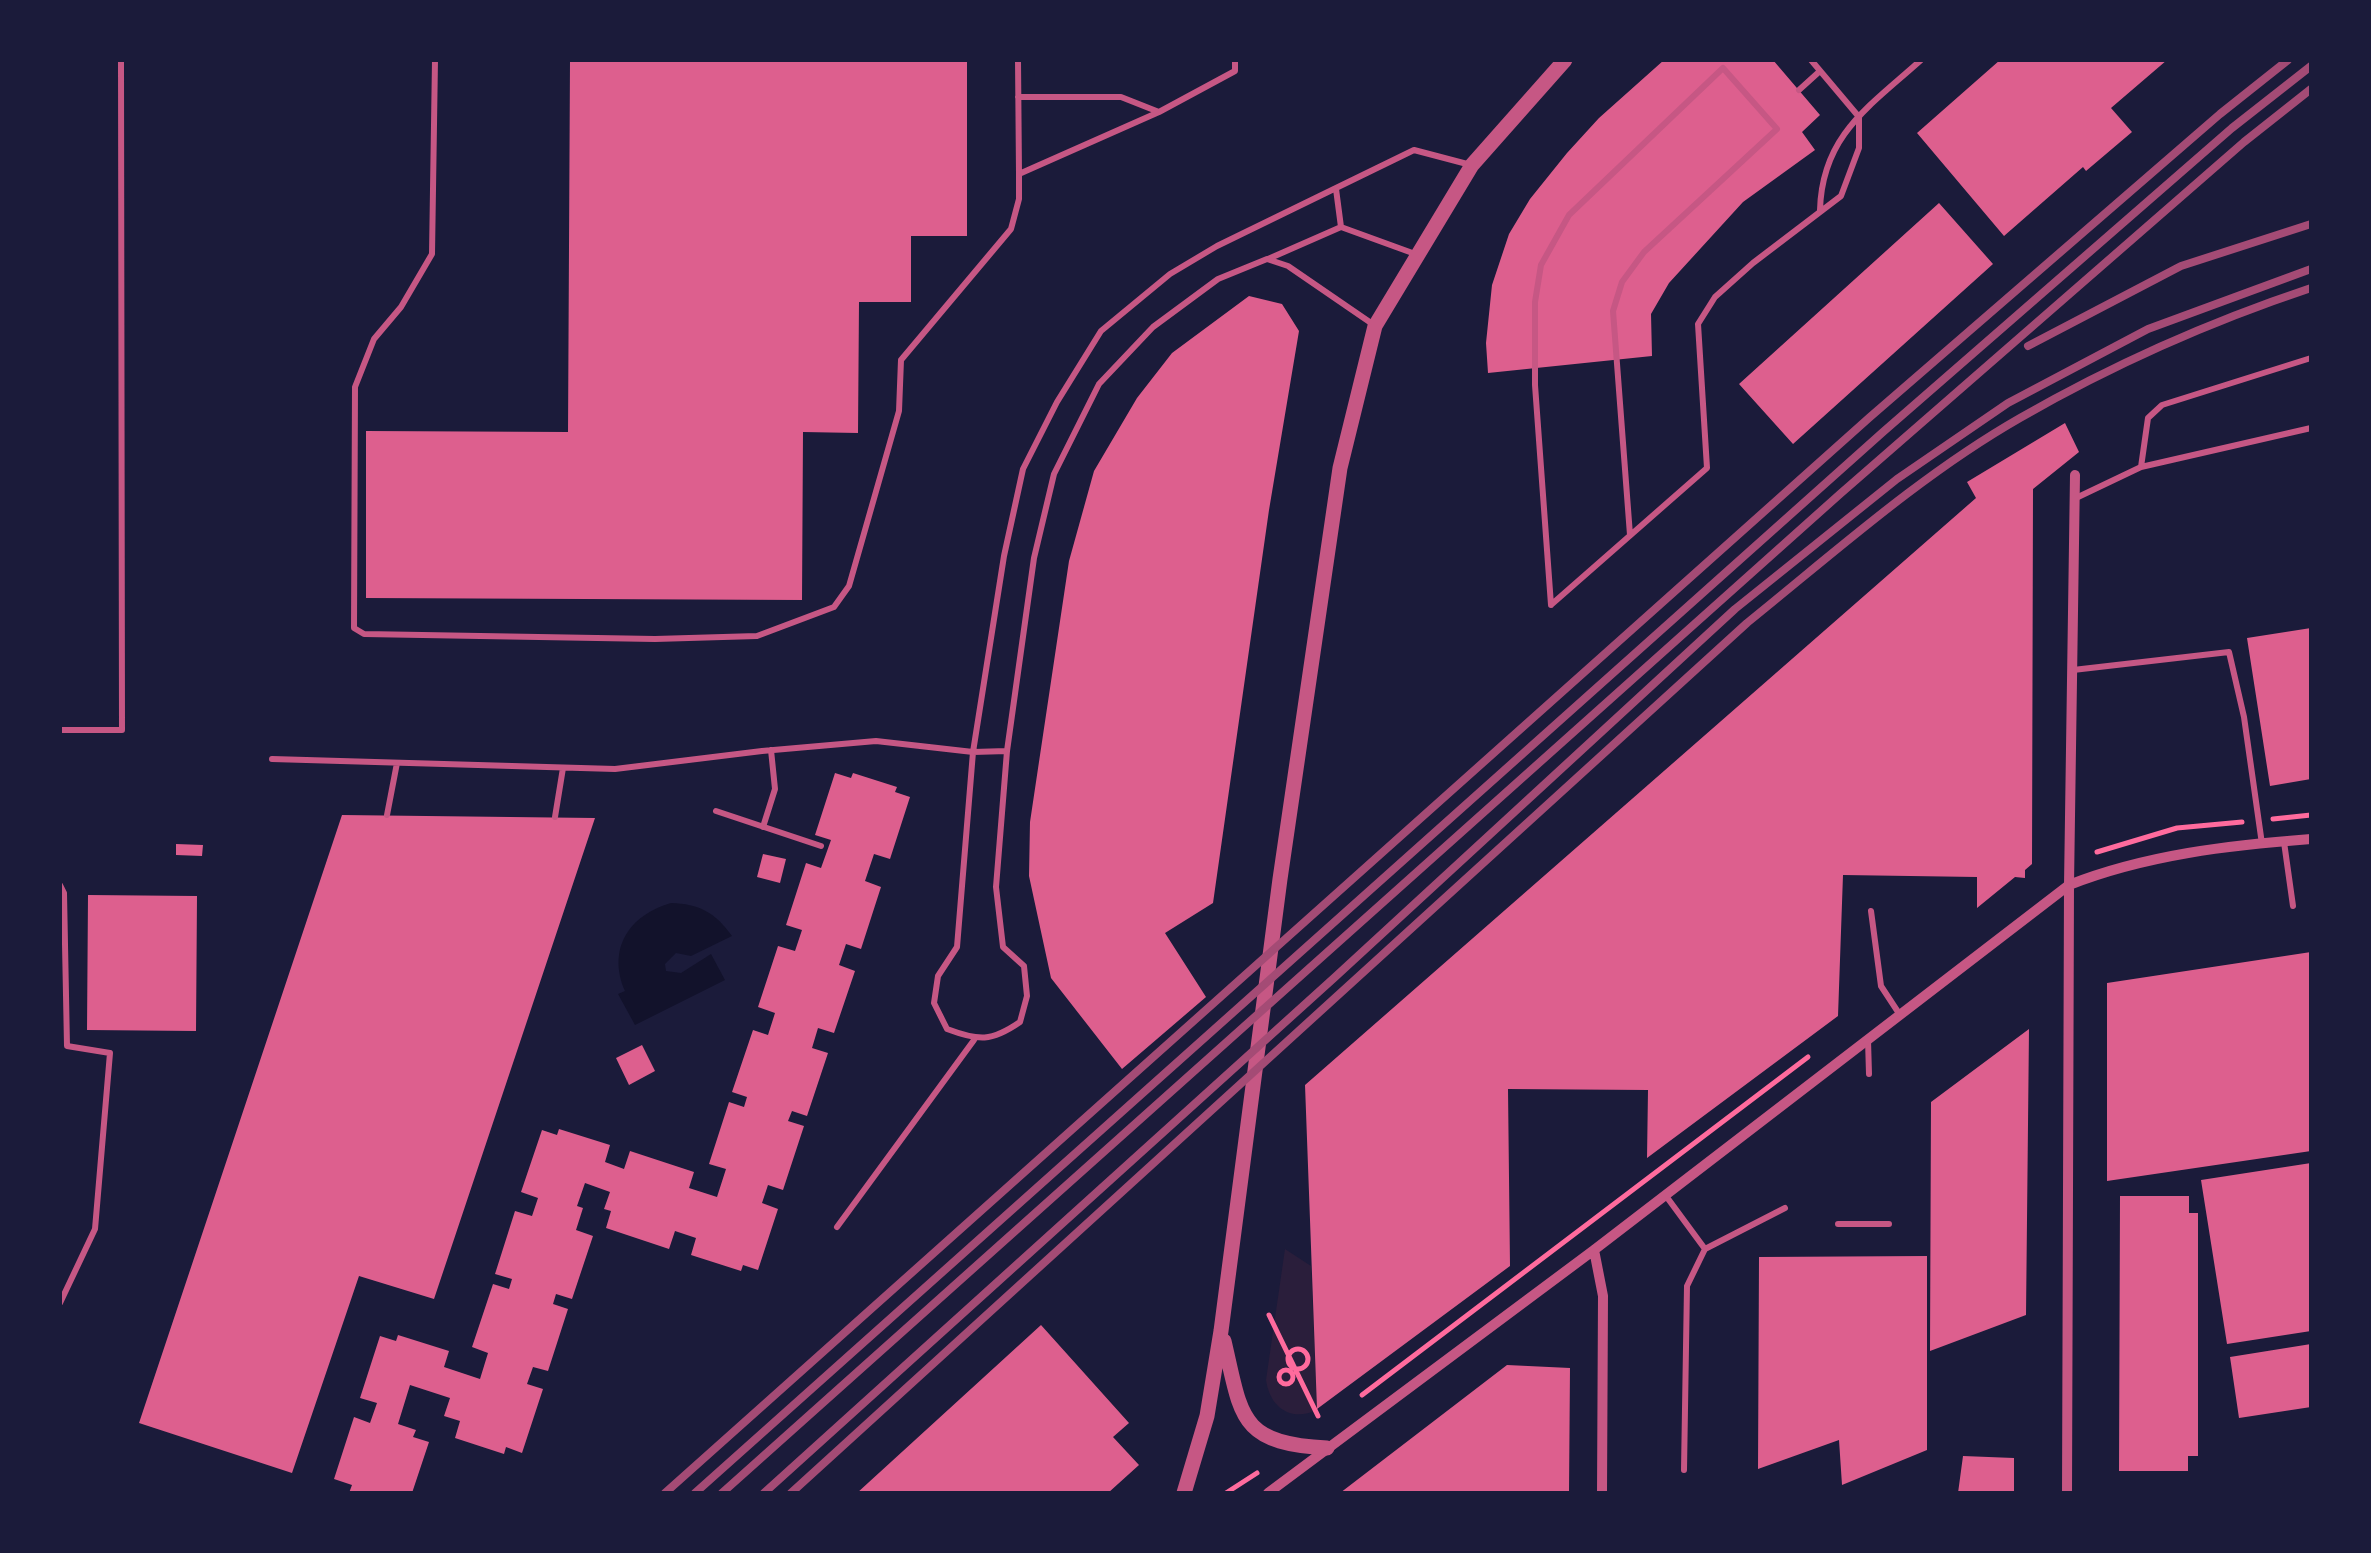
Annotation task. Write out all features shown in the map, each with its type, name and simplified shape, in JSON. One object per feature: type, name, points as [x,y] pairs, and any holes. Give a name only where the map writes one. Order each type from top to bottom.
[{"type":"street","points":[[1184,1493],[1206,1416],[1221,1331],[1239,1176],[1340,468],[1375,326],[1472,165],[1566,60]]},
{"type":"street","points":[[2068,1493],[2069,884],[2075,475]]},
{"type":"street","points":[[1268,1493],[1594,1250],[2069,884],[2109,869],[2311,839]]},
{"type":"street","points":[[1594,1250],[1604,1296],[1602,1493]]},
{"type":"street","points":[[1221,1331],[1246,1422],[1266,1436],[1300,1446],[1327,1448]]},
{"type":"lane","points":[[60,730],[122,730],[121,60]]},
{"type":"lane","points":[[435,60],[432,254],[401,307],[374,339],[355,386],[354,628],[364,634],[655,639],[757,636],[834,607],[849,586],[898,412],[900,360],[1012,229],[1019,199],[1018,60]]},
{"type":"lane","points":[[1019,174],[1158,112],[1235,71],[1235,60]]},
{"type":"lane","points":[[1630,535],[1613,311],[1622,282],[1644,252],[1777,129],[1723,68],[1569,215],[1541,264],[1536,302],[1536,385],[1550,605],[1707,468],[1698,324],[1715,297],[1753,262],[1841,196],[1858,148],[1859,117],[1811,60]]},
{"type":"lane","points":[[1820,211],[1821,189],[1837,141],[1921,60]]},
{"type":"lane","points":[[1799,90],[1820,72]]},
{"type":"lane","points":[[1018,97],[1121,97],[1158,112]]},
{"type":"lane","points":[[1419,255],[1342,226],[1218,279],[1153,327],[1099,384],[1054,474],[1034,558],[1006,751],[996,888],[1003,946],[1024,966],[1027,996],[1020,1022],[1001,1035],[974,1040],[947,1030],[934,1003],[938,976],[957,947],[973,752],[1004,556],[1023,470],[1058,402],[1102,331],[1170,274],[1217,246],[1414,150],[1472,165]]},
{"type":"lane","points":[[1336,189],[1342,226]]},
{"type":"lane","points":[[1267,259],[1288,266],[1375,326]]},
{"type":"lane","points":[[2141,468],[2148,418],[2162,405],[2311,358]]},
{"type":"lane","points":[[2074,498],[2141,468],[2311,428]]},
{"type":"lane","points":[[2072,670],[2229,652],[2244,717],[2262,844]]},
{"type":"lane","points":[[272,759],[615,770],[876,741],[973,752],[1006,751]]},
{"type":"lane","points":[[763,826],[775,789],[772,750]]},
{"type":"lane","points":[[387,815],[396,763]]},
{"type":"lane","points":[[556,817],[563,768]]},
{"type":"lane","points":[[716,811],[821,846]]},
{"type":"lane","points":[[2284,841],[2293,906]]},
{"type":"lane","points":[[60,885],[64,893],[67,1046],[110,1053],[94,1229],[60,1303]]},
{"type":"lane","points":[[1871,911],[1880,986],[1900,1015]]},
{"type":"lane","points":[[1868,1039],[1869,1074]]},
{"type":"lane","points":[[838,1227],[974,1040]]},
{"type":"lane","points":[[1666,1195],[1704,1250]]},
{"type":"lane","points":[[1684,1470],[1687,1286],[1704,1250],[1785,1208]]},
{"type":"lane","points":[[1838,1224],[1889,1224]]},
{"type":"path","points":[[1269,1315],[1318,1416]]},
{"type":"path","points":[[1289,1354],[1296,1348],[1306,1352],[1306,1366],[1293,1370]]},
{"type":"shaded area","points":[[671,903],[706,911],[732,936],[691,956],[676,953],[665,964],[666,971],[681,973],[711,954],[725,980],[635,1025],[618,994],[625,991],[620,976],[621,948],[633,925]]},
{"type":"shaded area","points":[[1285,1249],[1311,1266],[1317,1410],[1308,1413],[1283,1410],[1272,1398],[1266,1380]]},
{"type":"building","points":[[570,60],[967,60],[967,236],[911,236],[911,302],[859,302],[858,433],[803,432],[802,600],[366,598],[366,431],[568,432]]},
{"type":"building","points":[[1664,60],[1773,60],[1820,115],[1802,132],[1815,150],[1743,202],[1669,283],[1651,314],[1652,356],[1488,373],[1486,343],[1492,285],[1509,234],[1530,199],[1567,153],[1599,118]]},
{"type":"building","points":[[2000,60],[2167,60],[2111,108],[2132,132],[2086,171],[2083,167],[2004,236],[1917,133]]},
{"type":"building","points":[[1939,203],[1993,264],[1793,444],[1739,384]]},
{"type":"building","points":[[1249,296],[1282,304],[1299,331],[1269,510],[1213,903],[1165,933],[1206,997],[1122,1069],[1051,978],[1029,876],[1030,822],[1069,561],[1094,471],[1137,398],[1172,353]]},
{"type":"building","points":[[2065,423],[2079,452],[2033,489],[2032,864],[2025,870],[2025,878],[2015,877],[1977,908],[1977,877],[1843,875],[1838,1016],[1647,1158],[1648,1090],[1508,1089],[1510,1266],[1317,1409],[1305,1085],[1976,498],[1967,482]]},
{"type":"building","points":[[2311,628],[2311,779],[2270,786],[2247,638]]},
{"type":"building","points":[[835,773],[851,778],[853,773],[897,787],[895,792],[910,797],[890,859],[874,854],[865,881],[881,887],[861,949],[846,944],[839,965],[855,971],[834,1033],[818,1028],[812,1048],[828,1053],[807,1116],[792,1111],[788,1121],[804,1126],[783,1190],[768,1185],[762,1203],[778,1209],[758,1270],[743,1265],[741,1271],[691,1255],[696,1238],[675,1231],[669,1249],[606,1228],[611,1211],[604,1209],[610,1192],[585,1183],[577,1206],[583,1208],[576,1230],[593,1236],[572,1299],[556,1294],[553,1304],[568,1309],[548,1371],[533,1367],[527,1384],[543,1389],[522,1453],[506,1447],[504,1454],[455,1438],[460,1421],[444,1416],[450,1398],[410,1385],[398,1424],[416,1430],[413,1437],[429,1442],[412,1493],[349,1493],[352,1485],[334,1479],[354,1417],[370,1423],[377,1403],[360,1398],[380,1336],[396,1341],[398,1335],[449,1351],[444,1367],[480,1379],[488,1353],[472,1347],[493,1284],[509,1289],[512,1279],[495,1274],[515,1211],[532,1216],[538,1198],[521,1192],[542,1130],[557,1135],[559,1129],[610,1145],[605,1162],[624,1169],[630,1151],[694,1172],[689,1188],[717,1197],[726,1169],[709,1164],[729,1102],[744,1107],[747,1097],[732,1092],[753,1030],[768,1035],[775,1013],[758,1007],[778,946],[795,951],[802,930],[786,925],[806,863],[821,868],[831,840],[815,835]]},
{"type":"building","points":[[342,815],[595,818],[434,1299],[359,1276],[292,1473],[139,1423]]},
{"type":"building","points":[[176,844],[203,845],[202,856],[176,855]]},
{"type":"building","points":[[763,854],[786,859],[780,883],[757,877]]},
{"type":"building","points":[[88,895],[197,896],[196,1031],[87,1030]]},
{"type":"building","points":[[2311,952],[2311,1151],[2107,1181],[2107,983]]},
{"type":"building","points":[[2029,1029],[2026,1315],[1930,1351],[1931,1102]]},
{"type":"building","points":[[642,1045],[655,1071],[629,1085],[616,1058]]},
{"type":"building","points":[[2311,1163],[2311,1331],[2227,1344],[2201,1180]]},
{"type":"building","points":[[2120,1196],[2189,1196],[2189,1213],[2198,1213],[2198,1456],[2188,1456],[2188,1471],[2119,1471]]},
{"type":"building","points":[[1927,1256],[1927,1450],[1842,1485],[1839,1440],[1758,1469],[1759,1257]]},
{"type":"building","points":[[1041,1325],[1129,1423],[1113,1437],[1139,1465],[1108,1493],[857,1493]]},
{"type":"building","points":[[2311,1344],[2311,1407],[2239,1418],[2230,1357]]},
{"type":"building","points":[[1507,1365],[1570,1368],[1569,1493],[1340,1493]]},
{"type":"building","points":[[1963,1456],[2014,1458],[2014,1493],[1958,1493]]},
{"type":"railway","points":[[665,1493],[1870,417],[2220,114],[2288,60]]},
{"type":"railway","points":[[695,1493],[1883,432],[2232,128],[2311,66]]},
{"type":"railway","points":[[722,1493],[1840,494],[2244,142],[2311,89]]},
{"type":"railway","points":[[2028,346],[2181,266],[2311,224]]},
{"type":"railway","points":[[764,1493],[1735,609],[1897,479],[2008,403],[2148,329],[2311,269]]},
{"type":"railway","points":[[791,1493],[1747,623],[1880,515],[1948,464],[2055,398],[2162,346],[2311,288]]}]
